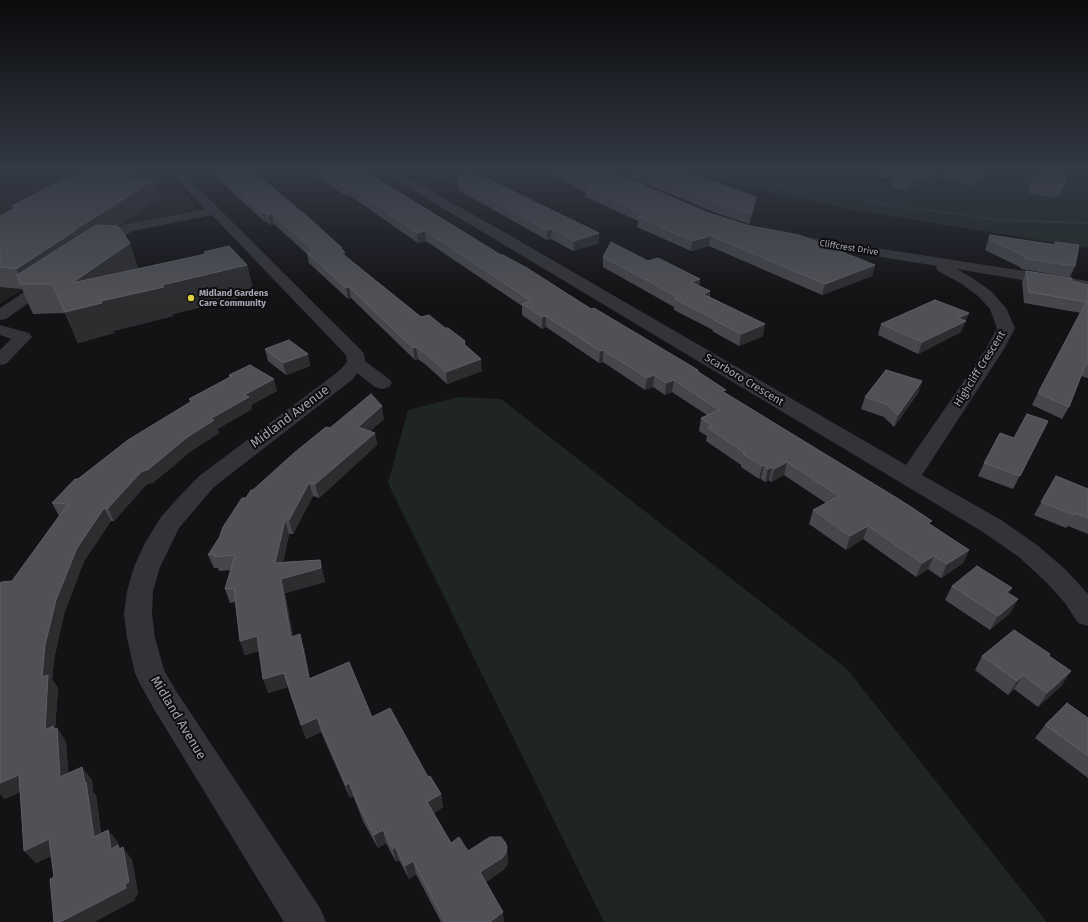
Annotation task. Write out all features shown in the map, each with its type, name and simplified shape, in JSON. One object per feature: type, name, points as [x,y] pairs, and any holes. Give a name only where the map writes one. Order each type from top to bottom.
[{"type":"street","points":[[84,258],[128,228],[215,211]]},
{"type":"street","points":[[215,211],[334,331],[355,354],[356,363],[382,383]]},
{"type":"street","name":"Scarboro Crescent","points":[[457,211],[992,526],[1028,551],[1056,576],[1074,596],[1088,615]]},
{"type":"street","name":"Cliffcrest Drive","points":[[772,235],[1088,286]]},
{"type":"street","name":"Highcliff Crescent","points":[[909,478],[995,348],[1006,328],[998,308],[985,294],[967,281],[929,260]]},
{"type":"street","points":[[0,316],[59,275]]},
{"type":"street","points":[[0,330],[24,337],[1,360]]},
{"type":"street","name":"Midland Avenue","points":[[306,922],[165,700],[150,673],[141,638],[138,614],[140,591],[146,567],[166,530],[186,503],[206,482],[346,375],[356,363]]},
{"type":"shaded area","points":[[0,211],[185,211],[123,226],[0,304]]},
{"type":"shaded area","points":[[860,211],[1088,211],[1088,248]]},
{"type":"shaded area","points":[[459,397],[501,399],[847,669],[1047,922],[604,922],[388,483],[408,410]]},
{"type":"building","points":[[9,211],[105,211],[16,269],[0,267],[0,216]]},
{"type":"building","points":[[261,211],[301,211],[342,248],[340,248],[345,252],[341,253],[421,317],[429,315],[445,328],[448,328],[465,341],[464,344],[481,359],[446,372],[425,353],[416,347],[413,348],[349,287],[346,288],[307,253],[314,251],[272,214],[268,215]]},
{"type":"building","points":[[385,211],[429,211],[501,255],[527,268],[591,309],[594,308],[698,370],[697,371],[726,390],[722,391],[905,503],[932,521],[928,523],[969,550],[947,564],[934,556],[922,563],[868,526],[850,536],[813,510],[839,496],[787,462],[774,469],[772,467],[768,469],[764,465],[762,466],[743,454],[745,453],[708,428],[712,426],[701,418],[719,410],[674,380],[666,383],[654,375],[647,378],[603,350],[600,351],[546,316],[542,317],[522,304],[531,301],[425,231],[417,233]]},
{"type":"building","points":[[512,211],[554,211],[599,233],[574,241],[552,229],[547,230]]},
{"type":"building","points":[[637,211],[704,211],[746,225],[799,235],[875,265],[825,284],[711,236],[692,241],[638,217],[646,215]]},
{"type":"building","points":[[742,211],[752,211],[751,214]]},
{"type":"building","points":[[96,225],[118,226],[130,243],[72,283],[206,254],[204,252],[229,246],[247,265],[162,285],[164,287],[101,301],[102,303],[65,312],[52,284],[20,284],[17,275]]},
{"type":"building","points":[[990,235],[1056,245],[1055,242],[1079,245],[1075,266],[1025,259],[1025,256],[989,240]]},
{"type":"building","points":[[611,242],[648,261],[658,258],[700,279],[691,282],[710,291],[703,294],[765,324],[741,334],[714,320],[716,320],[675,299],[676,296],[603,257]]},
{"type":"building","points":[[1026,271],[1072,278],[1072,281],[1088,285],[1088,364],[1086,363],[1069,407],[1038,393],[1086,302],[1029,292]]},
{"type":"building","points":[[935,300],[969,313],[958,318],[966,321],[922,342],[881,324]]},
{"type":"building","points":[[289,340],[308,354],[283,363],[265,349]]},
{"type":"building","points":[[250,365],[274,379],[244,395],[249,397],[210,419],[214,420],[186,438],[149,469],[141,472],[108,508],[104,508],[77,548],[56,600],[45,645],[42,677],[48,675],[45,730],[53,726],[54,729],[57,728],[60,777],[82,767],[85,783],[86,782],[94,837],[108,830],[111,849],[118,845],[119,849],[123,847],[129,882],[125,884],[126,888],[60,922],[54,922],[50,879],[54,877],[49,839],[24,851],[19,775],[0,783],[0,584],[1,582],[12,581],[68,504],[52,503],[75,479],[78,479],[128,440],[192,401],[189,399],[232,376],[229,375]]},
{"type":"building","points":[[886,370],[922,381],[898,415],[888,405],[865,397]]},
{"type":"building","points":[[371,394],[382,406],[358,427],[375,433],[315,484],[309,483],[289,520],[285,520],[275,563],[320,560],[321,568],[281,579],[291,637],[300,634],[309,679],[349,662],[372,717],[390,708],[428,777],[430,776],[441,794],[427,802],[451,843],[459,837],[468,851],[490,837],[501,837],[505,842],[507,847],[506,853],[502,858],[480,872],[503,912],[490,922],[445,922],[413,861],[405,866],[395,847],[393,849],[383,830],[374,835],[349,783],[346,785],[317,718],[301,725],[284,673],[263,679],[257,636],[240,641],[234,588],[225,589],[235,555],[214,557],[215,554],[208,555],[219,538],[223,527],[242,498],[246,498],[251,490],[253,490],[294,453],[326,427],[330,428]]},
{"type":"building","points":[[1027,414],[1048,421],[1020,476],[984,463],[1000,433],[1014,438]]},
{"type":"building","points":[[1056,476],[1088,489],[1088,518],[1075,513],[1074,515],[1041,502]]},
{"type":"building","points":[[977,566],[1012,588],[1006,592],[1018,599],[998,616],[952,586]]},
{"type":"building","points":[[1014,630],[1050,654],[1049,656],[1071,671],[1047,693],[1023,675],[1017,681],[982,656]]},
{"type":"building","points":[[1067,703],[1088,718],[1088,756],[1045,725]]},
{"type":"waterway","points":[[932,211],[997,220],[1088,223]]},
{"type":"place","name":"Midland Gardens Care Community","points":[[191,298]]}]
